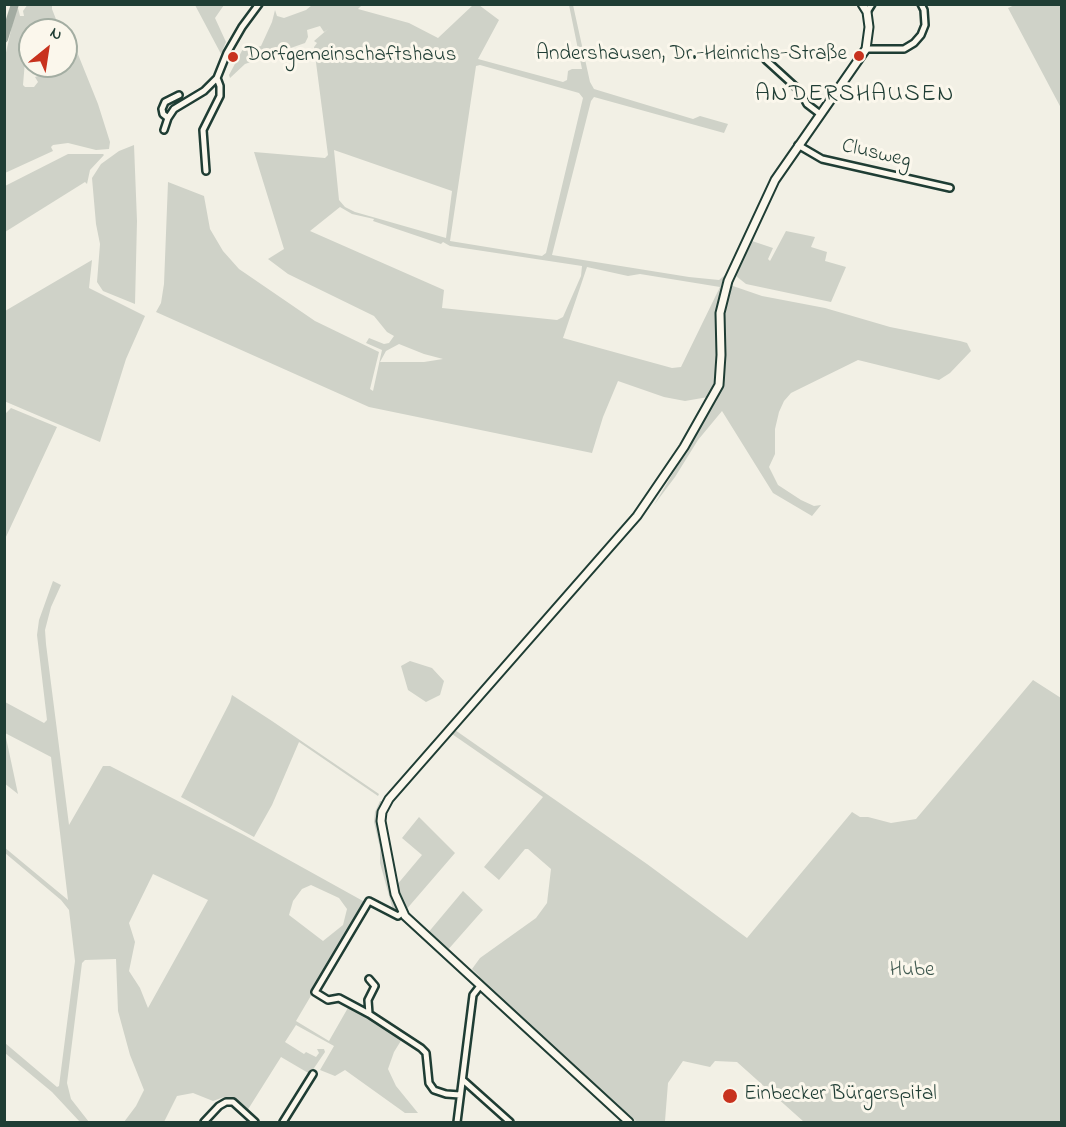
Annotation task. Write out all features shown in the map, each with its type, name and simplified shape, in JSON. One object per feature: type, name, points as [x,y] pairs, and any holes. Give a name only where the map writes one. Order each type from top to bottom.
[{"type":"street","points":[[164,130],[168,117],[174,109],[204,91],[217,78],[232,45],[259,4]]},
{"type":"street","points":[[629,1122],[402,913],[395,894],[381,821],[382,812],[389,799],[637,516],[684,447],[719,385],[720,313],[725,291],[764,202],[775,180],[867,49],[869,27],[867,12],[862,4]]},
{"type":"street","points":[[867,12],[872,4]]},
{"type":"street","points":[[867,49],[904,48],[914,43],[921,35],[925,25],[924,10],[921,4]]},
{"type":"street","points":[[766,60],[800,91],[807,104],[820,114]]},
{"type":"street","points":[[206,171],[203,130],[220,96],[217,78]]},
{"type":"street","points":[[168,117],[163,114],[162,109],[165,102],[179,95]]},
{"type":"street","name":"Clusweg","points":[[798,146],[822,159],[950,189]]},
{"type":"street","points":[[402,913],[398,916],[369,901],[315,992],[328,1000],[339,998],[369,1014],[421,1048],[426,1053],[429,1083],[434,1090],[460,1095]]},
{"type":"street","points":[[369,979],[375,986],[368,1000],[369,1014]]},
{"type":"street","points":[[457,1122],[473,995],[480,986]]},
{"type":"street","points":[[283,1122],[313,1074]]},
{"type":"street","points":[[463,1080],[510,1122]]},
{"type":"street","points":[[204,1122],[226,1102],[233,1102],[255,1122]]},
{"type":"green space","points":[[28,4],[52,5],[56,18],[18,18],[18,78],[24,78],[25,87],[34,87],[38,82],[36,78],[78,78],[78,54],[110,142],[109,149],[96,150],[68,143],[53,145],[51,147],[53,151],[5,173],[5,57],[15,12],[18,8],[20,16],[24,16],[23,11]]},
{"type":"green space","points":[[1017,4],[1061,5],[1061,108],[1008,8]]},
{"type":"green space","points":[[195,5],[224,5],[215,18],[226,42],[221,54]]},
{"type":"green space","points":[[312,5],[362,5],[358,9],[409,23],[438,38],[473,5],[479,5],[499,20],[478,59],[563,82],[567,80],[568,71],[582,69],[569,5],[573,5],[590,82],[594,89],[693,119],[700,116],[728,124],[724,133],[594,97],[591,101],[552,255],[689,277],[719,280],[725,275],[716,317],[718,370],[715,384],[708,397],[685,401],[664,397],[618,381],[603,417],[592,453],[369,407],[156,312],[161,303],[164,284],[168,182],[204,196],[210,229],[223,251],[239,269],[315,321],[379,352],[370,389],[373,391],[382,350],[366,343],[369,338],[384,344],[389,343],[394,336],[387,332],[374,316],[288,274],[268,259],[284,249],[254,152],[325,158],[328,155],[314,47],[317,43],[314,41],[328,29],[324,32],[320,26],[307,30],[308,37],[305,43],[245,64],[230,78],[229,75],[245,45],[254,48],[261,46],[275,10],[277,16],[284,18],[306,10]],"holes":[[[480,65],[579,93],[583,98],[546,253],[542,256],[450,241],[476,66]],[[334,150],[452,191],[446,238],[355,212],[345,207],[339,200]],[[340,207],[352,214],[374,219],[373,221],[441,244],[443,242],[450,246],[582,266],[581,276],[563,317],[557,320],[442,308],[444,290],[310,231]],[[587,267],[628,276],[640,274],[720,287],[681,367],[672,368],[563,338]],[[399,344],[443,359],[424,362],[380,362],[386,351]]]},
{"type":"green space","points":[[134,145],[137,221],[135,304],[103,291],[97,282],[100,244],[92,178],[101,164],[119,151]]},
{"type":"green space","points":[[68,154],[104,155],[90,170],[87,184],[85,182],[5,232],[5,186]]},
{"type":"green space","points":[[786,231],[815,237],[811,247],[827,252],[825,261],[846,267],[831,302],[746,284],[736,276],[752,241],[773,248],[768,259],[770,261]]},
{"type":"green space","points":[[92,260],[89,288],[145,316],[126,359],[100,442],[4,401],[5,311]]},
{"type":"green space","points":[[730,285],[762,296],[825,308],[890,327],[960,341],[967,343],[971,351],[950,373],[939,380],[858,360],[791,393],[779,412],[775,429],[775,454],[769,467],[778,485],[801,500],[814,506],[821,505],[812,516],[773,493],[722,411],[698,440],[654,505],[720,391],[725,368],[723,308]]},
{"type":"green space","points":[[11,408],[57,427],[5,539],[4,415]]},
{"type":"green space","points":[[53,581],[61,585],[51,607],[45,630],[69,825],[103,766],[110,766],[244,835],[363,901],[367,901],[296,1021],[329,1041],[349,1006],[368,1015],[402,1039],[388,1069],[396,1086],[418,1113],[405,1113],[345,1070],[335,1076],[320,1070],[334,1046],[296,1025],[285,1042],[304,1054],[306,1052],[316,1057],[319,1053],[317,1049],[324,1049],[325,1052],[310,1074],[281,1057],[247,1111],[234,1098],[224,1097],[213,1101],[193,1093],[177,1096],[164,1122],[124,1122],[144,1090],[130,1055],[118,1011],[116,959],[85,960],[82,963],[67,1083],[71,1099],[89,1122],[80,1122],[52,1092],[5,1053],[5,1043],[57,1087],[59,1086],[75,961],[69,910],[61,900],[5,853],[4,847],[68,900],[51,757],[5,733],[18,794],[4,783],[5,702],[44,723],[47,720],[37,635],[39,620]],"holes":[[[153,874],[208,900],[148,1008],[140,988],[129,971],[135,942],[129,923]],[[311,885],[339,898],[347,909],[343,925],[323,941],[289,915],[293,901],[302,889]]]},
{"type":"green space","points":[[410,661],[432,668],[444,681],[440,695],[426,702],[408,690],[401,666]]},
{"type":"green space","name":"Hube","points":[[1033,680],[1061,698],[1061,1122],[804,1122],[737,1062],[715,1061],[710,1067],[683,1061],[668,1083],[665,1121],[667,1122],[637,1122],[478,981],[479,976],[472,969],[480,958],[536,918],[547,903],[551,869],[528,849],[525,849],[499,880],[484,867],[543,797],[452,734],[455,730],[647,864],[747,938],[852,812],[860,817],[891,823],[916,819]]},
{"type":"green space","points":[[232,695],[379,794],[378,796],[299,742],[272,805],[254,837],[181,797]]},
{"type":"green space","points":[[380,801],[382,801],[378,817],[381,839],[398,912],[396,913],[393,910],[380,863],[380,848],[374,822]]},
{"type":"green space","points":[[419,817],[455,853],[405,911],[396,886],[422,855],[402,838]]},
{"type":"green space","points":[[463,891],[483,910],[446,952],[427,934]]},
{"type":"waterway","points":[[4,39],[15,4]]},
{"type":"place","name":"Andershausen, Dr.-Heinrichs-Straße","points":[[859,56]]},
{"type":"place","name":"Dorfgemeinschaftshaus","points":[[233,57]]},
{"type":"place","name":"Einbecker Bürgerspital","points":[[730,1096]]},
{"type":"district","name":"ANDERSHAUSEN","points":[[855,96]]}]
